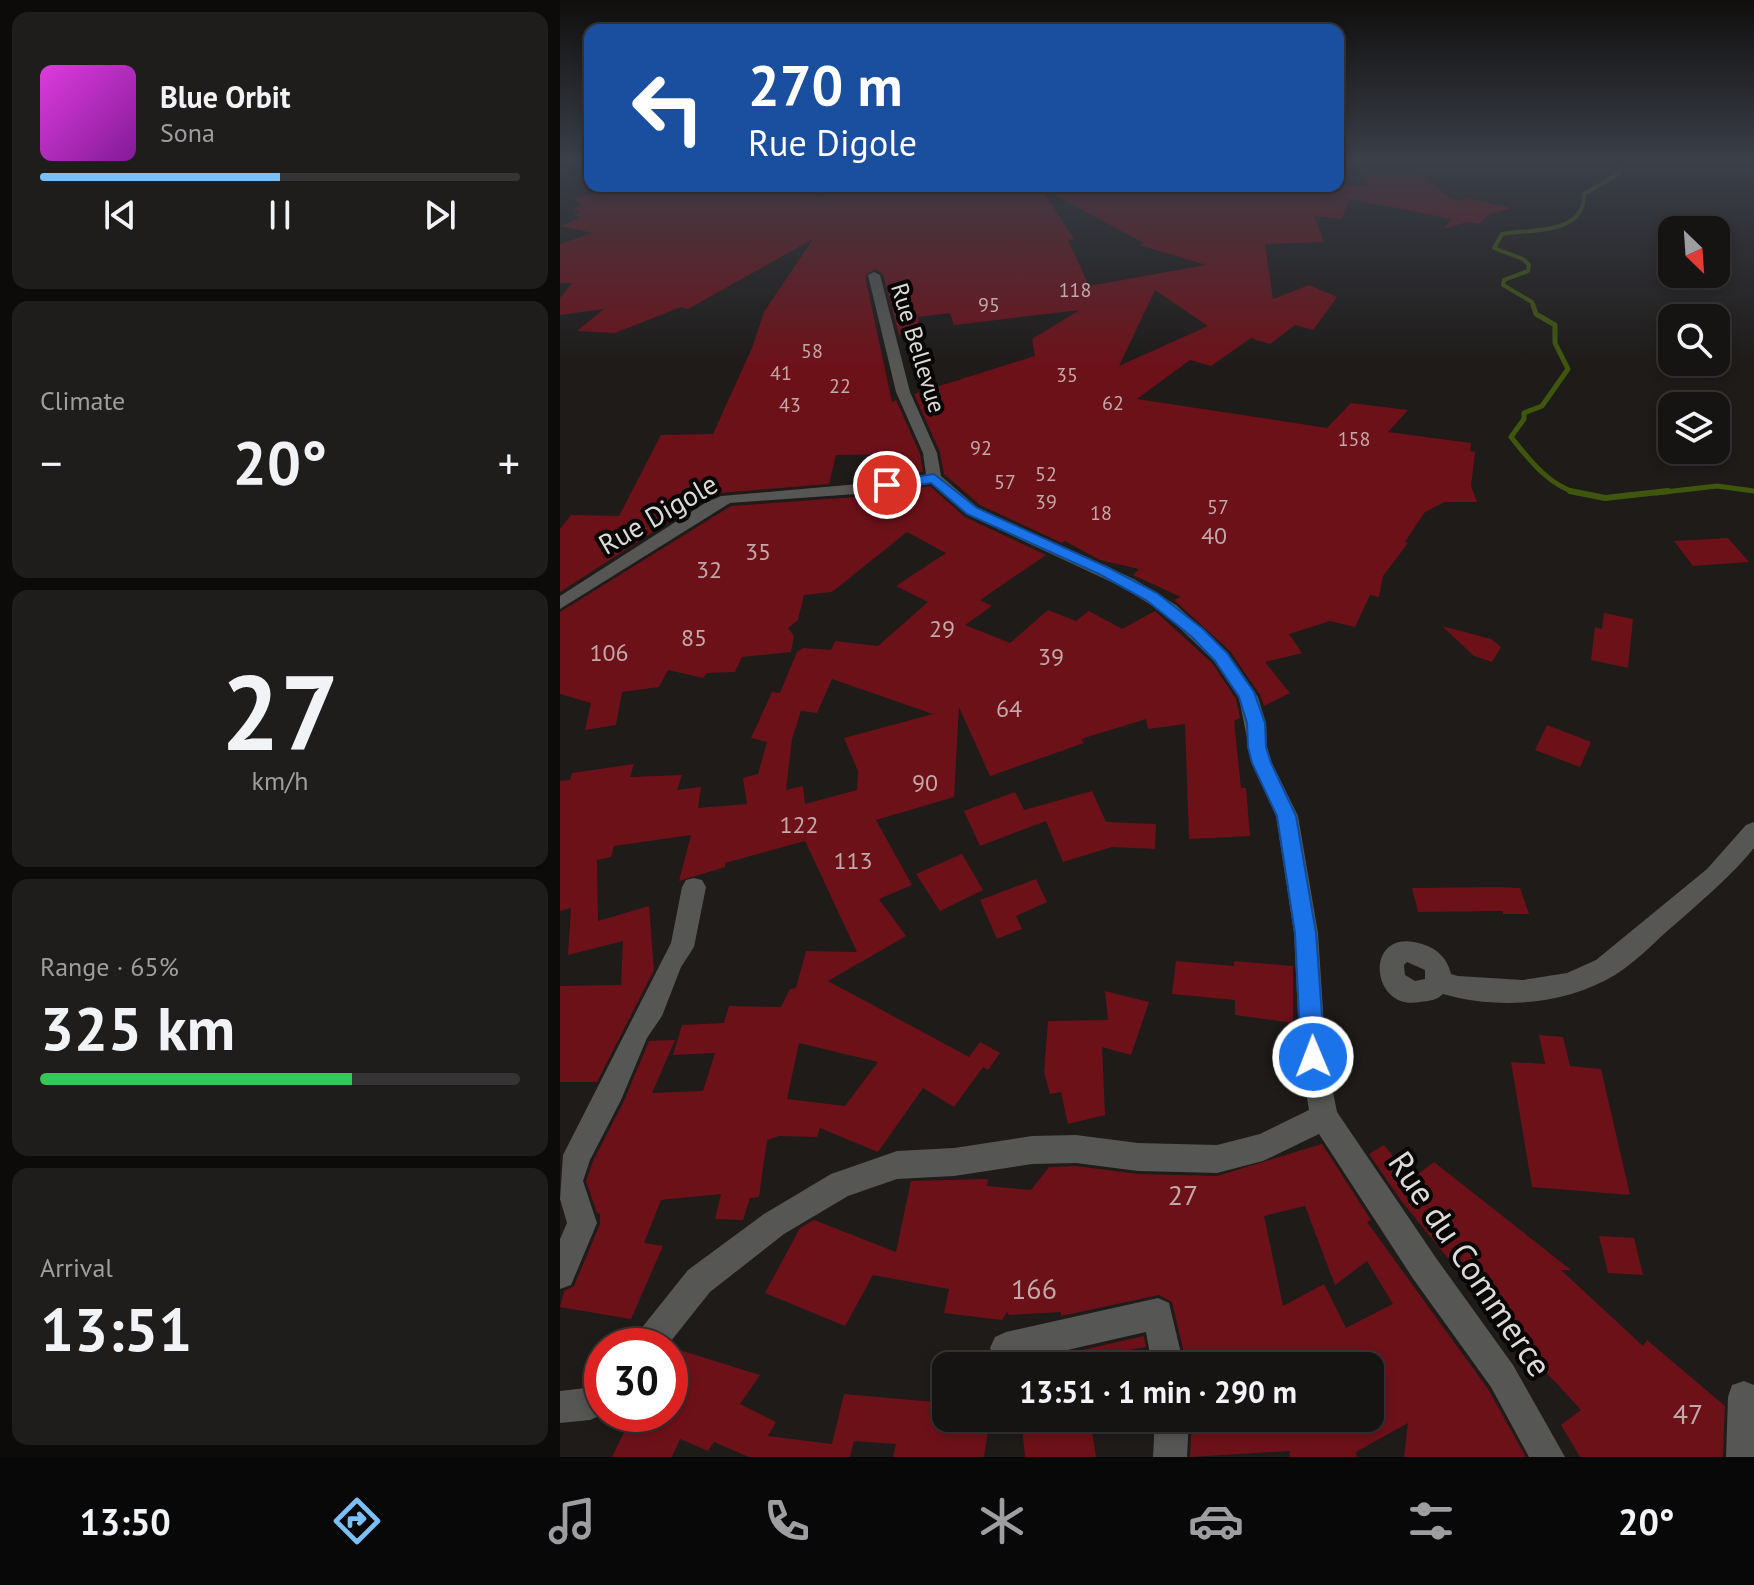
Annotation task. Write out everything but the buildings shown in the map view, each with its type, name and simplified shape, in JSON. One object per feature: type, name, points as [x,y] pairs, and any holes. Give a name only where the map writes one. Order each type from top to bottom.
[{"type":"street","name":"Rue Bellevue","points":[[874,275],[903,392],[930,453],[934,478]]},
{"type":"street","name":"Rue Digole","points":[[560,604],[711,506],[727,499],[870,488],[934,478]]},
{"type":"street","points":[[661,1328],[699,1281],[774,1224],[841,1184],[897,1165],[954,1162],[1032,1150],[1076,1149],[1138,1157],[1217,1159],[1263,1147],[1324,1117],[1313,1057],[1306,933],[1287,816],[1262,763],[1257,747],[1256,723],[1248,697],[1221,657],[1170,609],[1128,583],[972,511],[934,478]]},
{"type":"street","points":[[1439,982],[1485,993],[1553,987],[1581,980],[1606,967],[1701,889],[1737,855],[1754,831]]},
{"type":"street","points":[[560,1274],[582,1223],[569,1181],[577,1155],[611,1091],[637,1031],[653,1008],[671,962],[682,947],[694,887]]},
{"type":"street","name":"Rue du Commerce","points":[[1324,1117],[1425,1269],[1502,1376],[1548,1457]]},
{"type":"street","points":[[1006,1348],[1158,1314],[1165,1352]]},
{"type":"street","points":[[1743,1457],[1744,1397]]},
{"type":"street","points":[[560,1407],[584,1405]]},
{"type":"street","points":[[1170,1457],[1171,1432]]},
{"type":"waterway","points":[[1534,307],[1532,302],[1503,285],[1504,280],[1528,271],[1529,265],[1523,259],[1494,248],[1502,234],[1541,230]]},
{"type":"waterway","points":[[1533,305],[1536,314],[1555,325],[1555,343],[1568,369],[1542,406],[1524,413],[1524,419],[1511,437],[1548,478],[1574,492]]},
{"type":"waterway","points":[[1656,493],[1717,486],[1754,491]]},
{"type":"waterway","points":[[1570,491],[1574,492]]},
{"type":"waterway","points":[[1574,492],[1605,498],[1668,491]]},
{"type":"route","points":[[887,485],[934,478],[972,511],[1104,571],[1152,597],[1197,632],[1221,657],[1248,697],[1256,723],[1257,747],[1262,763],[1287,816],[1306,933],[1313,1057]]}]
